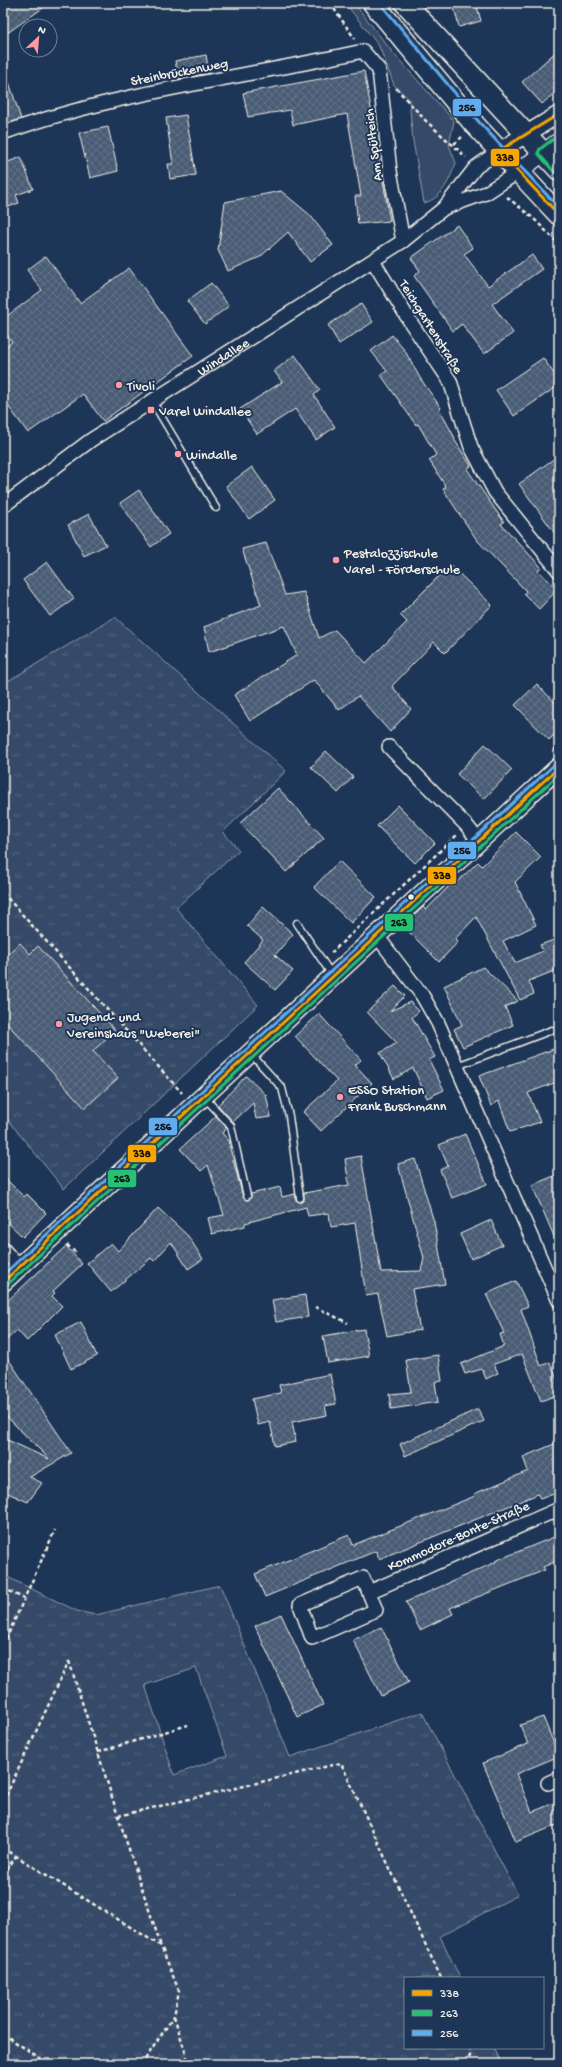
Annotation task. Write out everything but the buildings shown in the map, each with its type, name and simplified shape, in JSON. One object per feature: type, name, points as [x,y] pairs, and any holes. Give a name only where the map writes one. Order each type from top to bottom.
[{"type":"main road","points":[[373,3],[466,114],[559,215]]},
{"type":"main road","points":[[413,6],[525,135],[559,170]]},
{"type":"main road","points":[[3,1282],[203,1095],[559,767]]},
{"type":"street","points":[[363,51],[379,70]]},
{"type":"street","name":"Steinbrückenweg","points":[[3,133],[38,120],[112,101],[363,51]]},
{"type":"street","name":"Am Spülteich","points":[[379,70],[390,171],[403,241]]},
{"type":"street","name":"Windallee","points":[[3,506],[91,440],[403,241],[444,208],[476,167],[559,114]]},
{"type":"street","name":"Windallee","points":[[444,208],[496,187],[559,141]]},
{"type":"street","name":"Teichgartenstraße","points":[[373,261],[410,323],[450,381],[471,447],[495,492],[559,571]]},
{"type":"street","points":[[389,747],[467,826],[479,841]]},
{"type":"street","points":[[377,936],[422,995],[438,1023],[559,1300]]},
{"type":"street","points":[[3,1248],[19,1267]]},
{"type":"street","name":"Kommodore-Bonte-Straße","points":[[369,1592],[559,1508]]},
{"type":"street","points":[[363,1578],[369,1592],[376,1610],[312,1638],[300,1605],[363,1578]]},
{"type":"lane","points":[[152,401],[216,508]]},
{"type":"lane","points":[[297,923],[321,962],[333,976]]},
{"type":"lane","points":[[457,1066],[552,1030]]},
{"type":"lane","points":[[250,1052],[282,1088],[289,1116],[300,1198]]},
{"type":"lane","points":[[203,1095],[231,1126],[247,1196]]},
{"type":"path","points":[[330,3],[363,51]]},
{"type":"path","points":[[379,70],[426,121],[454,144],[476,167]]},
{"type":"path","points":[[496,187],[533,218],[559,244]]},
{"type":"path","points":[[3,893],[182,1094]]},
{"type":"path","points":[[315,1307],[348,1323]]},
{"type":"path","points":[[3,1646],[55,1530]]},
{"type":"path","points":[[3,1588],[25,1599]]},
{"type":"path","points":[[3,1802],[69,1660],[161,1946],[179,1991],[174,2016],[142,2064]]},
{"type":"path","points":[[98,1752],[188,1725]]},
{"type":"path","points":[[118,1816],[341,1763],[441,1977]]},
{"type":"path","points":[[3,1848],[161,1946]]},
{"type":"path","points":[[3,1876],[16,1856]]},
{"type":"path","points":[[174,2016],[189,2064]]},
{"type":"path","points":[[3,2034],[49,2064]]},
{"type":"path","points":[[465,2064],[470,2056],[470,2049]]},
{"type":"green space","points":[[345,3],[354,3],[393,53],[454,121],[449,145],[456,163],[451,176],[441,193],[431,201],[424,203],[413,141],[409,99],[394,85],[379,46]]},
{"type":"green space","points":[[115,617],[286,771],[223,832],[239,850],[176,908],[258,1005],[64,1189],[3,1114],[3,684]]},
{"type":"green space","points":[[3,1575],[77,1611],[96,1615],[220,1585],[290,1757],[422,1712],[518,1895],[440,1936],[460,1977],[404,1977],[404,2049],[494,2049],[502,2064],[3,2064]],"holes":[[[196,1668],[227,1756],[174,1775],[145,1685]]]},
{"type":"transit line","name":"256","points":[[380,3],[479,122],[559,208]]},
{"type":"transit line","name":"338","points":[[559,114],[499,151],[559,215]]},
{"type":"transit line","name":"263","points":[[555,173],[538,153],[540,149],[556,137]]},
{"type":"transit line","name":"256","points":[[3,1275],[556,763]]},
{"type":"transit line","name":"338","points":[[3,1282],[559,767]]},
{"type":"transit line","name":"263","points":[[6,1286],[559,774]]},
{"type":"place","name":"Tivoli","points":[[119,385]]},
{"type":"place","name":"Varel Windallee","points":[[151,410]]},
{"type":"place","name":"Windalle","points":[[178,454]]},
{"type":"place","name":"Pestalozzischule Varel - Förderschule","points":[[336,560]]},
{"type":"place","name":"Jugend- und Vereinshaus \"Weberei\"","points":[[59,1024]]},
{"type":"place","name":"ESSO Station Frank Buschmann","points":[[340,1097]]}]
